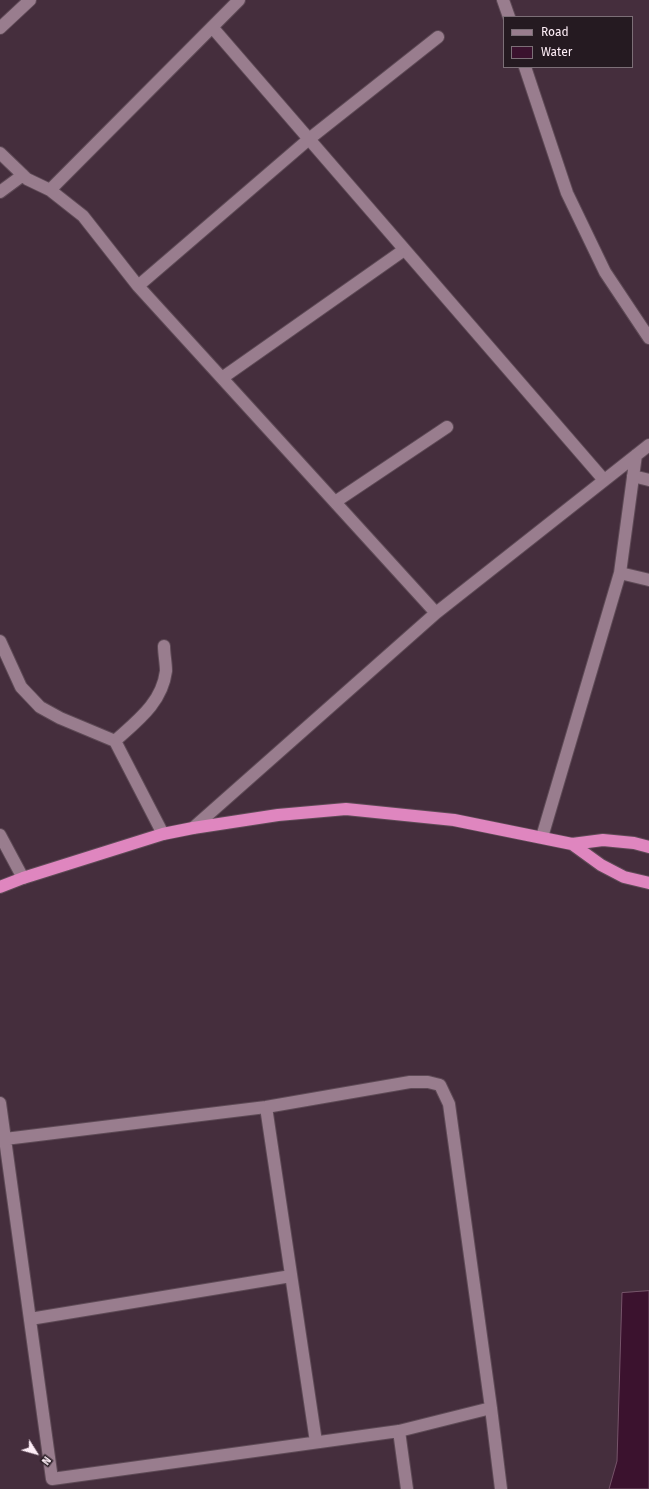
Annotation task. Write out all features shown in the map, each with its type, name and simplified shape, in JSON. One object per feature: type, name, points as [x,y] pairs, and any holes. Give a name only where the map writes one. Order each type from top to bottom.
[{"type":"highway","points":[[0,887],[23,878],[163,834],[278,815],[346,809],[454,820],[572,844],[603,840],[634,843],[649,847]]},
{"type":"highway","points":[[572,844],[601,865],[624,877],[649,883]]},
{"type":"street","points":[[0,28],[30,0]]},
{"type":"street","points":[[50,190],[239,0]]},
{"type":"street","points":[[503,0],[509,16]]},
{"type":"street","points":[[212,27],[604,480]]},
{"type":"street","points":[[138,286],[309,139],[438,37]]},
{"type":"street","points":[[525,68],[567,193],[605,272],[649,338]]},
{"type":"street","points":[[0,153],[27,179],[50,190],[83,216],[138,286],[436,613]]},
{"type":"street","points":[[0,192],[23,175]]},
{"type":"street","points":[[222,378],[404,250]]},
{"type":"street","points":[[335,502],[447,427]]},
{"type":"street","points":[[193,828],[436,613],[649,445]]},
{"type":"street","points":[[542,837],[620,573],[636,455]]},
{"type":"street","points":[[633,476],[649,480]]},
{"type":"street","points":[[620,573],[649,580]]},
{"type":"street","points":[[0,641],[21,688],[40,707],[60,718],[115,741],[163,834]]},
{"type":"street","points":[[115,741],[149,709],[158,698],[166,671],[164,646]]},
{"type":"street","points":[[0,834],[23,878]]},
{"type":"street","points":[[6,1139],[266,1106],[410,1082],[428,1082],[440,1085],[449,1104],[491,1408],[500,1489]]},
{"type":"street","points":[[0,1103],[53,1484],[316,1442],[399,1431],[491,1408]]},
{"type":"street","points":[[266,1106],[316,1442]]},
{"type":"street","points":[[30,1320],[291,1276]]},
{"type":"street","points":[[399,1431],[407,1489]]},
{"type":"water","points":[[649,1291],[649,1489],[609,1489],[617,1461],[622,1293]]}]
